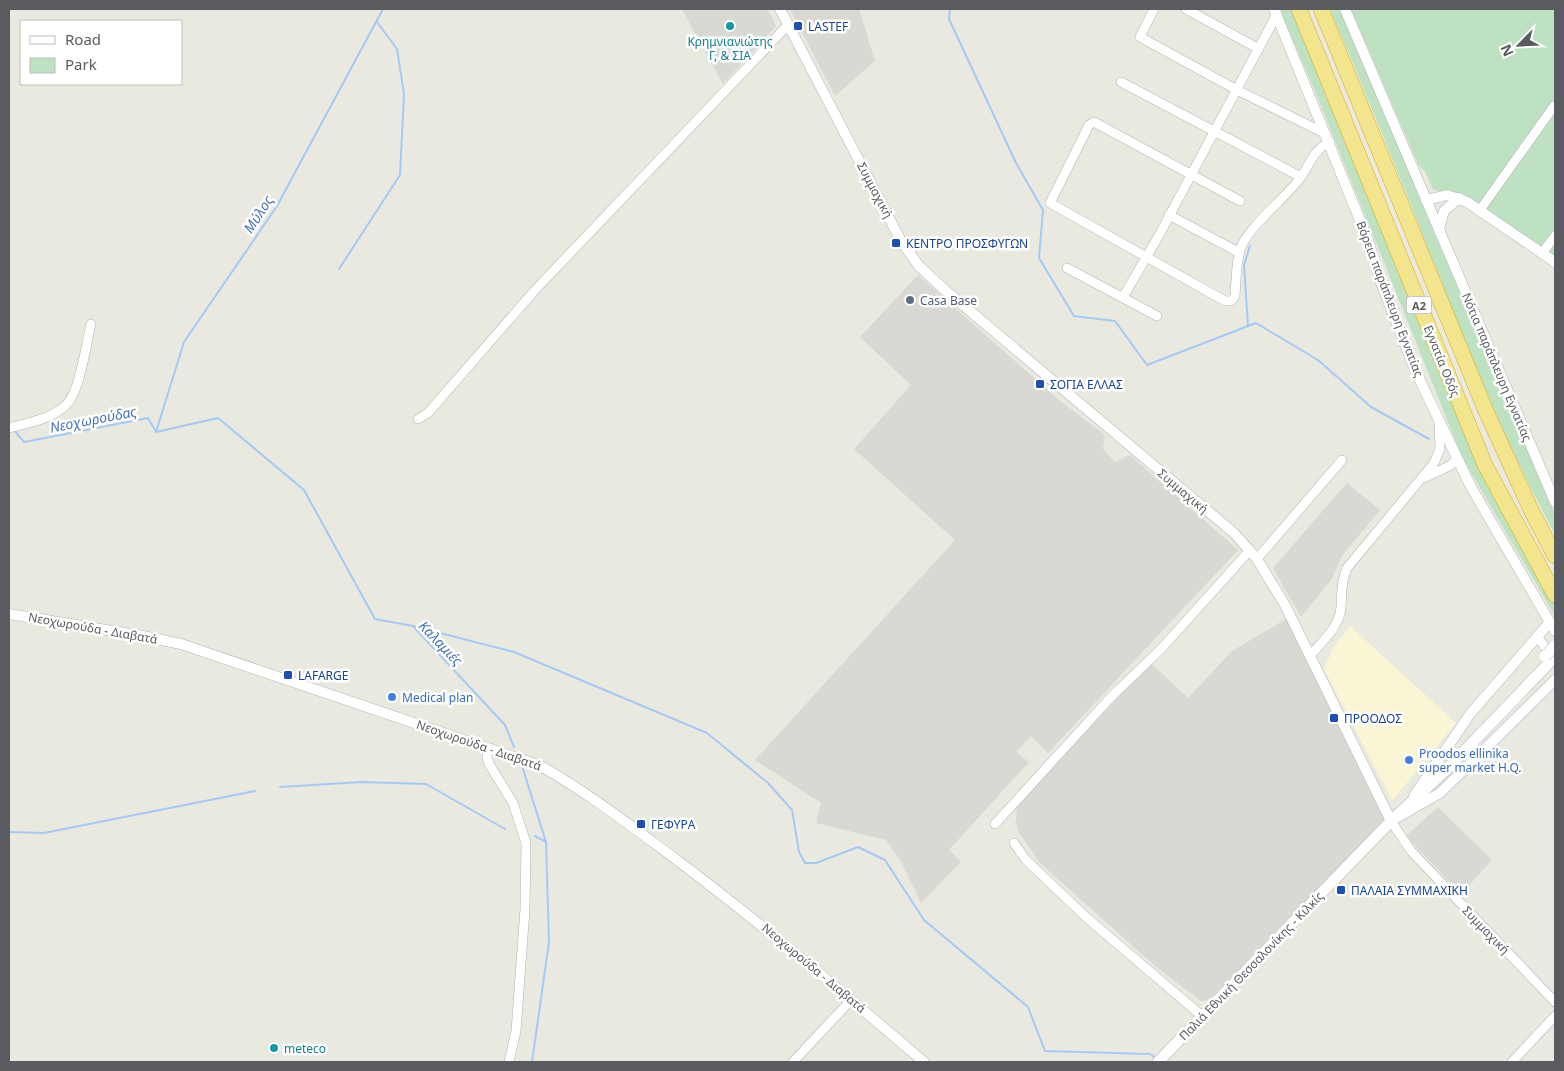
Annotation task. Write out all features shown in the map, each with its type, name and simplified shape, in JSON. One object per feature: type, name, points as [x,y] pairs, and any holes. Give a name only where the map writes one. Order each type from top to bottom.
[{"type":"highway","name":"Εγνατία Οδός","points":[[1299,9],[1485,464],[1555,595]]},
{"type":"highway","name":"Εγνατία Οδός","points":[[1321,9],[1484,409],[1531,510],[1555,556]]},
{"type":"main road","name":"Παλιά Εθνική Θεσσαλονίκης - Κιλκίς","points":[[1158,1062],[1391,821],[1446,769],[1552,659],[1555,646]]},
{"type":"street","name":"Συμμαχική","points":[[780,9],[902,241],[919,266],[966,308],[1234,533],[1250,550],[1285,605],[1391,821],[1411,851],[1555,1002]]},
{"type":"street","points":[[1154,9],[1140,37],[1328,138],[1290,193],[1278,202],[1244,243],[1240,253],[1235,296],[1228,302],[1050,202],[1084,134],[1089,125],[1094,122],[1240,201]]},
{"type":"street","points":[[1186,9],[1259,49]]},
{"type":"street","points":[[1345,9],[1426,200],[1443,195],[1457,199],[1480,210],[1555,262]]},
{"type":"street","points":[[1124,297],[1147,258],[1259,49],[1275,11]]},
{"type":"street","name":"Βόρεια παράπλευρη Εγνατίας","points":[[1275,11],[1368,240],[1381,283],[1403,341],[1457,459],[1486,514],[1552,626]]},
{"type":"street","points":[[418,419],[428,413],[535,290],[788,25]]},
{"type":"street","points":[[1121,82],[1301,177]]},
{"type":"street","points":[[1480,210],[1554,106]]},
{"type":"street","points":[[1439,231],[1442,214],[1446,207],[1457,199]]},
{"type":"street","name":"Νότια παράπλευρη Εγνατίας","points":[[1426,200],[1555,502]]},
{"type":"street","points":[[1169,215],[1240,253]]},
{"type":"street","points":[[1542,253],[1555,236]]},
{"type":"street","points":[[1066,268],[1157,316]]},
{"type":"street","points":[[13,427],[54,413],[67,405],[80,377],[92,324]]},
{"type":"street","points":[[1310,656],[1336,625],[1339,618],[1341,583],[1347,568],[1386,520],[1424,478],[1434,463],[1440,449],[1438,418]]},
{"type":"street","points":[[1434,463],[1446,458],[1457,459]]},
{"type":"street","points":[[1424,478],[1451,465],[1457,459]]},
{"type":"street","points":[[1257,559],[1342,460]]},
{"type":"street","points":[[995,824],[1111,697],[1161,649],[1250,550]]},
{"type":"street","name":"Νεοχωρούδα - Διαβατά","points":[[9,614],[181,644],[541,766],[576,787],[762,924],[924,1062]]},
{"type":"street","points":[[1410,802],[1470,714],[1537,636],[1552,626]]},
{"type":"street","points":[[1537,636],[1552,659]]},
{"type":"street","points":[[1391,821],[1440,793],[1555,680]]},
{"type":"street","points":[[488,748],[487,757],[489,764],[499,776],[514,803],[526,843],[525,900],[516,1031],[510,1062]]},
{"type":"street","points":[[1014,843],[1026,860],[1087,918],[1202,1016]]},
{"type":"street","points":[[793,1062],[852,1000]]},
{"type":"street","points":[[1512,1062],[1555,1016]]},
{"type":"shaded area","points":[[685,9],[766,9],[776,26],[723,84],[683,11]]},
{"type":"shaded area","points":[[790,9],[859,9],[875,61],[835,96]]},
{"type":"shaded area","points":[[918,275],[1059,400],[1105,435],[1103,449],[1115,462],[1130,455],[1238,550],[1048,753],[1031,736],[1016,752],[1029,762],[949,850],[961,862],[921,903],[901,861],[886,840],[816,823],[821,803],[755,760],[955,540],[854,449],[911,385],[860,337]]},
{"type":"shaded area","points":[[1347,483],[1380,510],[1342,556],[1331,580],[1301,617],[1273,568]]},
{"type":"shaded area","points":[[1286,619],[1330,708],[1333,720],[1336,720],[1384,820],[1209,1000],[1201,1001],[1155,966],[1040,863],[1020,834],[1016,824],[1017,804],[1151,663],[1188,698],[1232,651]]},
{"type":"shaded area","points":[[1350,626],[1456,723],[1392,801],[1324,669],[1333,648]]},
{"type":"shaded area","points":[[1438,807],[1492,860],[1461,894],[1406,836]]},
{"type":"green space","points":[[1279,9],[1292,9],[1475,457],[1555,600],[1555,616],[1463,459],[1315,91]]},
{"type":"green space","points":[[1330,9],[1341,9],[1430,223],[1555,513],[1555,534],[1537,501],[1490,400]]},
{"type":"green space","points":[[1351,9],[1555,9],[1555,256],[1464,194],[1433,190],[1425,171],[1419,166]]},
{"type":"waterway","name":"Μύλος","points":[[156,432],[184,342],[277,206],[383,9]]},
{"type":"waterway","points":[[950,9],[949,19],[1016,163],[1043,210],[1039,258],[1074,316],[1115,321],[1147,365],[1256,323],[1318,360],[1371,407],[1429,439]]},
{"type":"waterway","points":[[339,269],[400,175],[404,94],[397,49],[377,22]]},
{"type":"waterway","points":[[1248,326],[1244,265],[1250,246]]},
{"type":"waterway","name":"Νεοχωρούδας","points":[[14,430],[24,442],[148,418],[156,432],[218,418],[304,490],[375,619],[413,626],[514,652],[707,733],[768,783],[792,810],[799,852],[805,863],[816,863],[858,847],[885,860],[924,920],[1028,1007],[1045,1051],[1150,1054],[1156,1058]]},
{"type":"waterway","name":"Καλαμιές","points":[[413,626],[505,725],[514,747]]},
{"type":"waterway","name":"Καλαμιές","points":[[522,766],[546,842],[549,942],[532,1062]]},
{"type":"waterway","points":[[280,787],[361,782],[426,784],[505,829]]},
{"type":"waterway","points":[[9,832],[44,833],[255,791]]},
{"type":"waterway","points":[[535,836],[546,842]]},
{"type":"place","name":"Κρημνιανιώτης Γ, & ΣΙΑ","points":[[730,26]]},
{"type":"place","name":"LASTEF","points":[[798,26]]},
{"type":"place","name":"ΚΕΝΤΡΟ ΠΡΟΣΦΥΓΩΝ","points":[[896,243]]},
{"type":"place","name":"Casa Base","points":[[910,300]]},
{"type":"place","name":"ΣΟΓΙΑ ΕΛΛΑΣ","points":[[1040,384]]},
{"type":"place","name":"LAFARGE","points":[[288,675]]},
{"type":"place","name":"Medical plan","points":[[392,697]]},
{"type":"place","name":"ΠΡΟΟΔΟΣ","points":[[1334,718]]},
{"type":"place","name":"Proodos ellinika super market H.Q.","points":[[1409,760]]},
{"type":"place","name":"ΓΕΦΥΡΑ","points":[[641,824]]},
{"type":"place","name":"ΠΑΛΑΙΑ ΣΥΜΜΑΧΙΚΗ","points":[[1341,890]]},
{"type":"place","name":"meteco","points":[[274,1048]]}]
